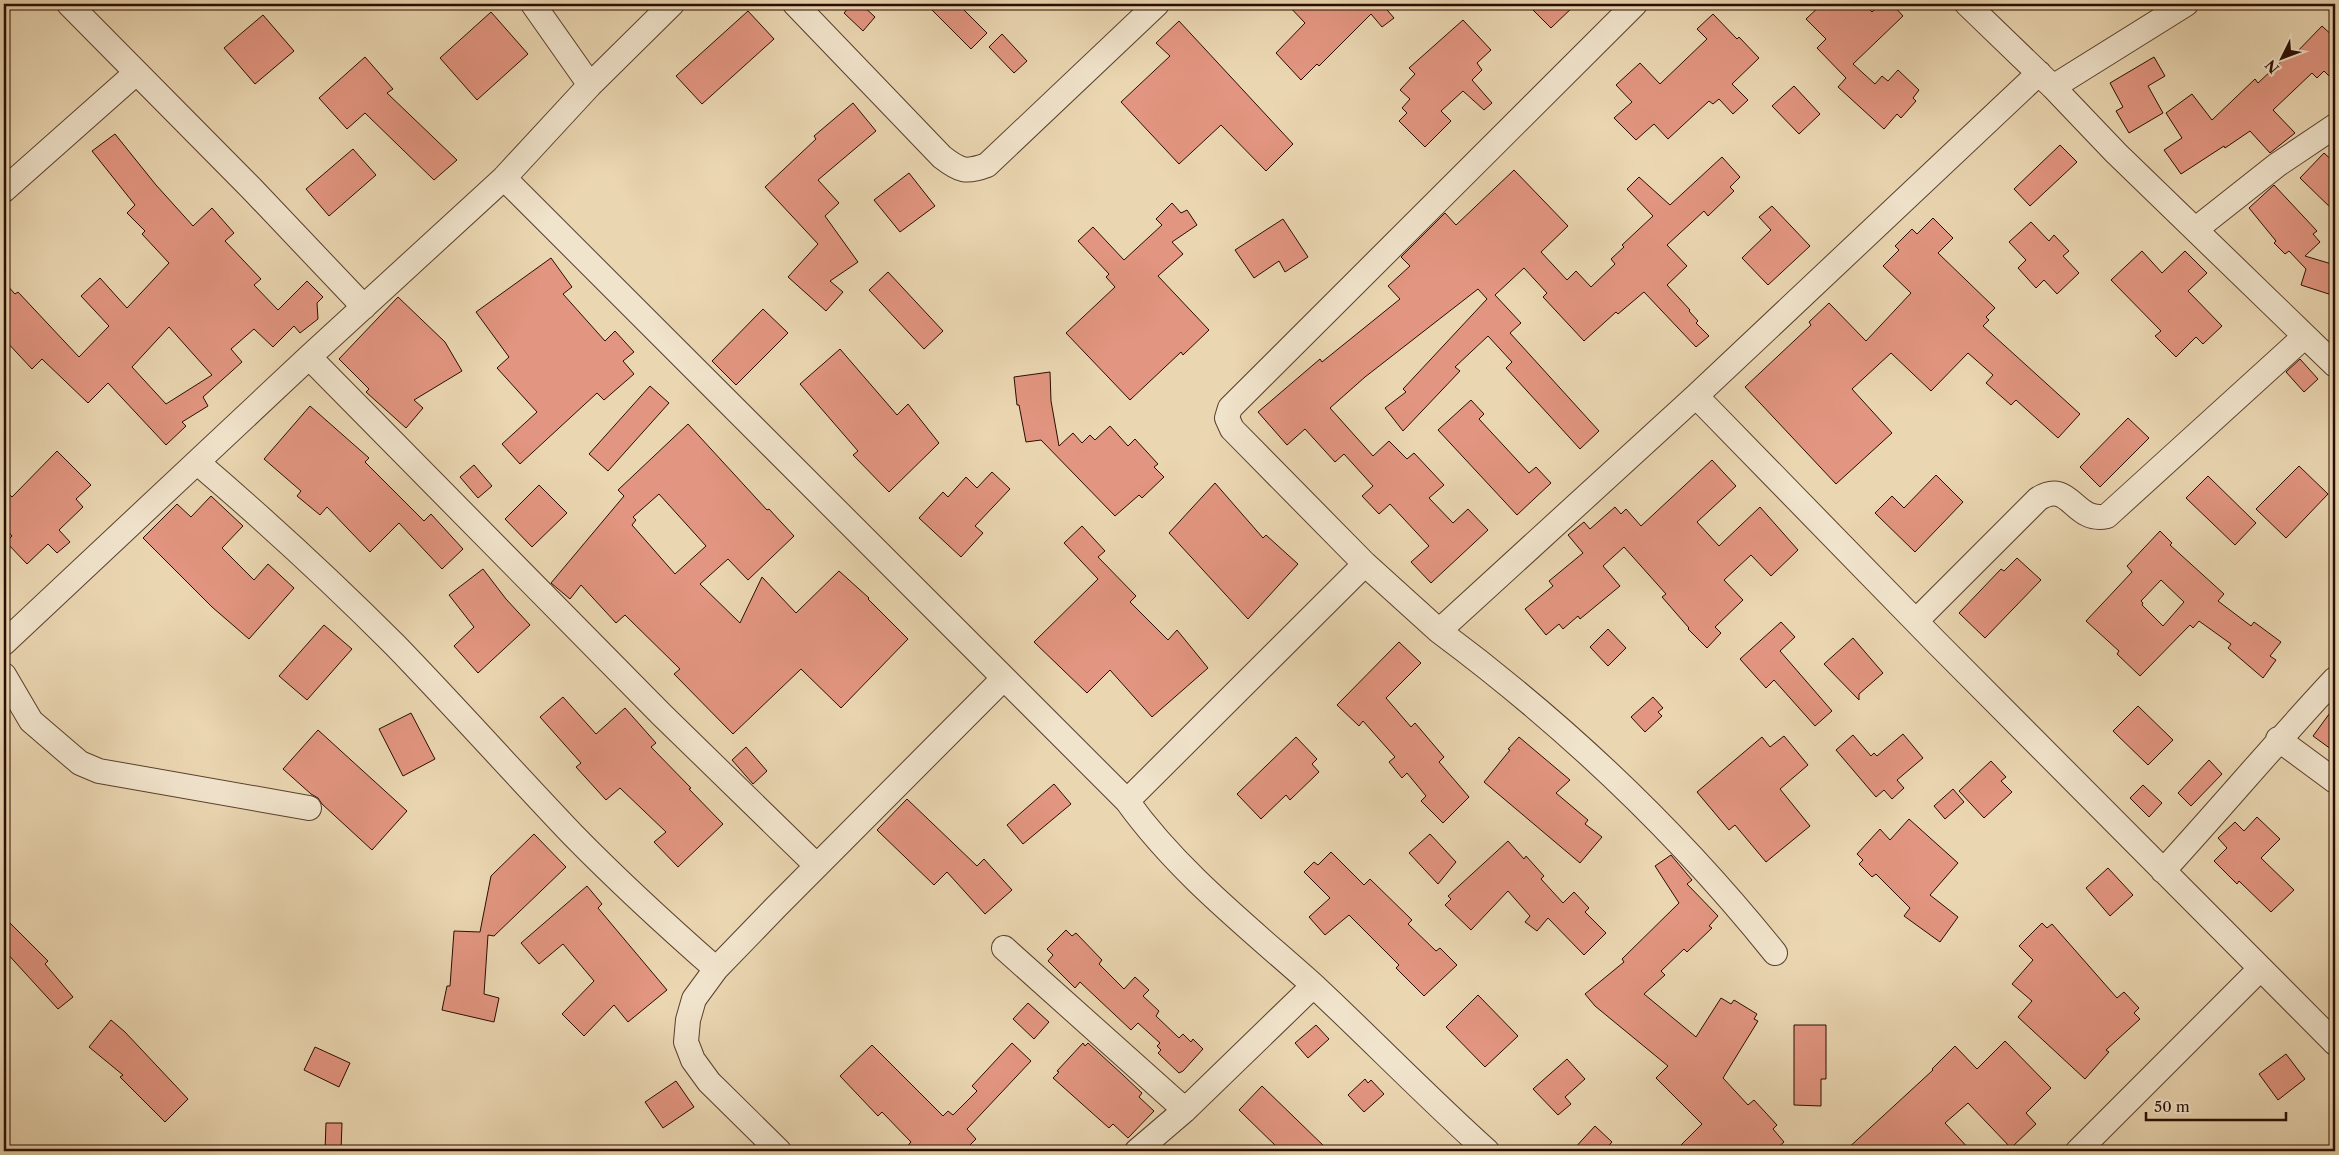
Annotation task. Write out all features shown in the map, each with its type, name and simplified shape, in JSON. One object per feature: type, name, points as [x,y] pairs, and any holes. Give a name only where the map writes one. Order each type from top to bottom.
[{"type":"street","points":[[69,4],[251,188],[364,306]]},
{"type":"street","points":[[533,4],[590,85]]},
{"type":"street","points":[[4,644],[198,463],[309,356],[504,178],[590,85],[672,4]]},
{"type":"street","points":[[795,4],[942,157],[956,168],[971,171],[987,165],[1157,4]]},
{"type":"street","points":[[1635,4],[1230,408],[1227,418],[1232,429],[1365,564],[1439,631],[1501,677],[1652,815],[1726,893],[1775,953]]},
{"type":"street","points":[[1967,4],[2046,80],[2116,153],[2305,336],[2334,361]]},
{"type":"street","points":[[1439,631],[2046,80],[2186,4]]},
{"type":"street","points":[[4,190],[136,73]]},
{"type":"street","points":[[2196,229],[2277,165],[2335,126]]},
{"type":"street","points":[[504,178],[1127,801],[1148,830],[1180,865],[1313,986],[1487,1151]]},
{"type":"street","points":[[1916,621],[2038,499],[2049,492],[2060,494],[2087,515],[2098,518],[2107,516],[2305,336]]},
{"type":"street","points":[[309,356],[662,715],[817,866]]},
{"type":"street","points":[[1696,396],[2163,872],[2335,1043]]},
{"type":"street","points":[[198,463],[273,527],[347,599],[395,646],[574,835],[620,881],[716,969]]},
{"type":"street","points":[[1127,801],[1365,564]]},
{"type":"street","points":[[4,676],[31,722],[80,763],[100,771],[309,808]]},
{"type":"street","points":[[779,1151],[709,1082],[693,1060],[686,1042],[688,1020],[694,999],[716,969],[1003,679]]},
{"type":"street","points":[[2163,872],[2231,797],[2278,739],[2335,679]]},
{"type":"street","points":[[2278,739],[2335,781]]},
{"type":"street","points":[[1004,948],[1185,1110]]},
{"type":"street","points":[[2078,1151],[2260,969]]},
{"type":"street","points":[[1137,1151],[1185,1110],[1313,986]]},
{"type":"building","points":[[852,4],[861,4],[875,17],[863,31],[844,13]]},
{"type":"building","points":[[926,4],[958,4],[987,33],[971,49]]},
{"type":"building","points":[[1287,4],[1382,4],[1394,18],[1382,27],[1371,14],[1319,66],[1317,64],[1301,80],[1276,53],[1305,23]]},
{"type":"building","points":[[1527,4],[1576,4],[1551,28]]},
{"type":"building","points":[[1822,4],[1864,4],[1872,12],[1881,4],[1892,4],[1903,16],[1853,64],[1875,84],[1882,76],[1888,81],[1898,70],[1919,90],[1913,98],[1916,101],[1901,118],[1897,114],[1884,129],[1838,87],[1846,78],[1817,48],[1826,39],[1806,19]]},
{"type":"building","points":[[748,11],[774,39],[702,104],[676,76]]},
{"type":"building","points":[[491,12],[528,54],[477,100],[440,58]]},
{"type":"building","points":[[1713,14],[1759,58],[1732,84],[1748,100],[1733,114],[1719,99],[1713,104],[1709,101],[1668,139],[1654,124],[1636,140],[1614,118],[1632,102],[1616,85],[1640,63],[1660,84],[1707,39],[1697,29]]},
{"type":"building","points":[[263,15],[294,51],[255,84],[224,48]]},
{"type":"building","points":[[1463,20],[1491,50],[1477,63],[1482,70],[1472,80],[1492,103],[1484,110],[1463,91],[1441,111],[1451,121],[1425,147],[1399,121],[1407,113],[1402,108],[1410,99],[1400,90],[1415,74],[1409,68]]},
{"type":"building","points":[[1179,21],[1293,144],[1266,171],[1221,125],[1179,164],[1121,102],[1170,56],[1156,43]]},
{"type":"building","points":[[2322,26],[2335,38],[2335,82],[2324,71],[2317,78],[2312,73],[2273,110],[2295,133],[2270,153],[2250,131],[2181,174],[2164,150],[2182,138],[2166,113],[2192,94],[2212,120],[2255,79],[2258,83],[2289,54],[2292,57]]},
{"type":"building","points":[[1002,34],[1027,61],[1014,73],[989,47]]},
{"type":"building","points":[[365,57],[393,89],[387,93],[457,160],[434,180],[365,113],[347,129],[319,98]]},
{"type":"building","points":[[2154,57],[2165,76],[2148,86],[2163,113],[2129,133],[2116,111],[2123,107],[2110,83]]},
{"type":"building","points":[[1794,86],[1820,114],[1799,134],[1772,106]]},
{"type":"building","points":[[853,103],[876,131],[818,180],[839,203],[825,216],[858,262],[830,281],[843,292],[826,311],[788,277],[818,244],[765,187],[816,139],[814,136]]},
{"type":"building","points":[[115,134],[156,185],[193,226],[212,208],[234,233],[225,241],[261,279],[254,285],[278,310],[307,281],[323,297],[317,303],[318,319],[300,333],[294,326],[273,347],[254,329],[231,349],[242,362],[203,397],[208,406],[182,422],[186,426],[166,445],[108,383],[88,403],[42,359],[32,369],[4,339],[4,282],[15,294],[18,292],[79,357],[109,326],[81,296],[100,278],[127,308],[169,263],[142,234],[145,231],[127,213],[135,205],[92,151]],"holes":[[[169,327],[212,375],[166,404],[132,367]]]},
{"type":"building","points":[[2060,145],[2077,162],[2030,206],[2014,189]]},
{"type":"building","points":[[353,149],[376,175],[329,216],[306,189]]},
{"type":"building","points":[[2324,153],[2335,163],[2335,212],[2300,178]]},
{"type":"building","points":[[1722,157],[1740,177],[1730,187],[1734,191],[1708,216],[1704,211],[1667,245],[1687,266],[1667,285],[1690,310],[1698,321],[1696,323],[1709,336],[1696,347],[1644,292],[1618,314],[1616,312],[1584,341],[1543,297],[1547,293],[1524,268],[1495,295],[1521,323],[1510,333],[1599,431],[1580,449],[1506,368],[1512,362],[1488,336],[1455,367],[1460,371],[1403,431],[1385,408],[1406,392],[1403,389],[1487,299],[1478,289],[1365,377],[1330,408],[1373,456],[1389,441],[1407,459],[1414,453],[1444,485],[1429,498],[1453,523],[1468,509],[1488,530],[1431,583],[1411,562],[1429,546],[1390,504],[1379,514],[1362,496],[1373,486],[1344,454],[1335,462],[1305,429],[1287,445],[1258,412],[1320,359],[1322,362],[1400,299],[1388,286],[1410,266],[1401,257],[1445,213],[1456,225],[1514,170],[1568,226],[1541,252],[1567,280],[1576,271],[1591,287],[1615,264],[1611,259],[1624,247],[1622,245],[1653,216],[1627,189],[1639,177],[1670,205]]},
{"type":"building","points":[[909,173],[935,206],[900,232],[874,200]]},
{"type":"building","points":[[2274,185],[2317,231],[2313,234],[2320,242],[2305,256],[2335,265],[2335,296],[2301,285],[2306,269],[2289,251],[2285,254],[2274,243],[2276,241],[2249,208]]},
{"type":"building","points":[[1172,203],[1181,213],[1187,210],[1197,225],[1172,242],[1183,254],[1158,276],[1209,330],[1183,355],[1181,352],[1130,400],[1066,333],[1115,287],[1106,277],[1109,274],[1078,241],[1093,227],[1124,260],[1162,225],[1156,219]]},
{"type":"building","points":[[1772,206],[1810,246],[1768,285],[1742,258],[1771,230],[1759,217]]},
{"type":"building","points":[[1933,218],[1953,238],[1938,253],[1995,308],[1986,317],[1989,320],[1983,326],[2080,414],[2058,438],[2016,400],[2011,405],[1986,383],[1993,375],[1968,353],[1931,391],[1891,353],[1852,389],[1892,433],[1836,484],[1745,387],[1811,325],[1809,322],[1829,303],[1866,341],[1911,293],[1883,266],[1899,250],[1895,246],[1912,229],[1917,234]]},
{"type":"building","points":[[1283,219],[1308,257],[1285,272],[1279,261],[1254,278],[1235,250]]},
{"type":"building","points":[[2031,222],[2049,241],[2054,235],[2069,251],[2063,256],[2079,273],[2057,294],[2044,280],[2036,288],[2018,268],[2026,260],[2009,242]]},
{"type":"building","points":[[2142,251],[2162,273],[2185,251],[2207,273],[2188,291],[2222,326],[2203,344],[2196,337],[2176,357],[2155,336],[2161,331],[2111,280]]},
{"type":"building","points":[[551,258],[572,287],[563,294],[605,341],[615,331],[634,352],[623,361],[634,374],[604,400],[597,393],[520,464],[502,444],[537,412],[497,368],[509,357],[476,312]]},
{"type":"building","points":[[888,272],[943,331],[924,349],[869,290]]},
{"type":"building","points":[[398,297],[445,342],[462,371],[414,400],[423,408],[406,428],[366,392],[369,389],[339,359]]},
{"type":"building","points":[[763,309],[788,333],[736,385],[712,361]]},
{"type":"building","points":[[840,349],[897,415],[908,404],[939,443],[889,492],[853,455],[858,451],[800,384]]},
{"type":"building","points":[[2300,359],[2318,379],[2304,392],[2286,372]]},
{"type":"building","points":[[1050,372],[1051,401],[1059,446],[1073,433],[1082,443],[1090,435],[1095,440],[1110,426],[1128,446],[1135,439],[1158,464],[1154,467],[1164,477],[1142,498],[1139,495],[1115,516],[1041,440],[1026,442],[1019,405],[1017,405],[1014,377]]},
{"type":"building","points":[[650,386],[669,403],[608,471],[589,454]]},
{"type":"building","points":[[1471,400],[1484,414],[1479,419],[1529,473],[1536,467],[1551,483],[1517,515],[1438,430]]},
{"type":"building","points":[[310,406],[369,458],[365,462],[424,521],[431,514],[463,549],[442,569],[399,523],[370,552],[327,507],[320,515],[297,496],[301,491],[264,459]]},
{"type":"building","points":[[2128,418],[2149,438],[2100,487],[2080,467]]},
{"type":"building","points":[[688,424],[767,510],[769,509],[794,536],[748,580],[728,559],[700,584],[740,623],[762,577],[796,613],[839,571],[869,598],[908,639],[841,708],[801,669],[733,734],[674,674],[680,669],[625,615],[616,623],[581,585],[570,599],[551,583],[624,496],[618,490]],"holes":[[[659,494],[706,546],[675,574],[632,525],[636,520],[633,517]]]},
{"type":"building","points":[[57,451],[91,485],[76,499],[83,507],[59,530],[70,542],[57,553],[48,544],[27,564],[6,542],[12,536],[4,527],[4,489],[12,497]]},
{"type":"building","points":[[1712,460],[1736,486],[1697,522],[1719,546],[1760,507],[1798,550],[1771,576],[1751,555],[1724,580],[1743,600],[1715,627],[1721,633],[1707,648],[1688,629],[1662,597],[1666,594],[1624,547],[1603,566],[1620,586],[1580,619],[1578,616],[1563,629],[1559,624],[1546,635],[1525,609],[1553,586],[1549,581],[1583,553],[1568,535],[1584,522],[1590,529],[1615,507],[1621,514],[1626,509],[1641,526]]},
{"type":"building","points":[[474,465],[492,486],[478,498],[460,477]]},
{"type":"building","points":[[2299,466],[2328,494],[2286,538],[2256,509]]},
{"type":"building","points":[[992,472],[1010,489],[975,526],[983,533],[961,557],[919,518],[943,492],[948,497],[966,477],[977,488]]},
{"type":"building","points":[[1936,475],[1963,502],[1915,552],[1875,513],[1892,496],[1904,508]]},
{"type":"building","points":[[2208,476],[2256,523],[2235,545],[2186,498]]},
{"type":"building","points":[[1215,483],[1263,538],[1266,535],[1298,564],[1248,619],[1169,533]]},
{"type":"building","points":[[539,485],[567,513],[532,547],[505,519]]},
{"type":"building","points":[[211,496],[243,526],[222,548],[254,580],[268,564],[294,588],[249,639],[212,607],[143,538],[177,504],[191,517]]},
{"type":"building","points":[[1082,526],[1105,551],[1098,557],[1136,596],[1130,602],[1168,640],[1177,630],[1208,668],[1152,717],[1110,670],[1087,693],[1034,642],[1098,579],[1064,543]]},
{"type":"building","points":[[2160,531],[2172,543],[2170,545],[2224,594],[2218,601],[2251,626],[2254,622],[2281,642],[2270,656],[2276,660],[2263,678],[2228,648],[2231,644],[2199,621],[2193,628],[2190,625],[2140,676],[2117,654],[2119,651],[2086,621],[2132,572],[2127,566]],"holes":[[[2161,580],[2184,602],[2163,626],[2142,605],[2141,601]]]},
{"type":"building","points":[[2017,558],[2041,580],[1985,638],[1959,613],[2001,569],[2004,571]]},
{"type":"building","points":[[483,569],[506,599],[530,625],[478,673],[454,646],[474,627],[449,595]]},
{"type":"building","points":[[1781,622],[1795,637],[1780,651],[1832,711],[1815,726],[1774,680],[1766,688],[1740,659]]},
{"type":"building","points":[[324,625],[352,649],[307,700],[279,676]]},
{"type":"building","points":[[1608,629],[1626,648],[1608,666],[1590,647]]},
{"type":"building","points":[[1853,638],[1883,673],[1859,694],[1859,700],[1824,664]]},
{"type":"building","points":[[1399,642],[1421,663],[1386,698],[1411,727],[1415,723],[1444,757],[1439,762],[1469,797],[1443,823],[1421,801],[1426,796],[1407,773],[1402,778],[1389,762],[1395,757],[1363,721],[1359,726],[1337,705]]},
{"type":"building","points":[[563,697],[596,734],[625,708],[656,743],[651,747],[723,824],[678,867],[654,842],[666,832],[620,788],[606,800],[576,767],[581,763],[540,717]]},
{"type":"building","points":[[1653,697],[1663,708],[1658,712],[1662,716],[1645,732],[1631,717]]},
{"type":"building","points":[[2138,706],[2173,740],[2148,765],[2113,731]]},
{"type":"building","points":[[2335,706],[2335,752],[2313,736]]},
{"type":"building","points":[[411,713],[435,759],[403,776],[379,729]]},
{"type":"building","points":[[318,730],[407,811],[372,850],[322,804],[318,798],[283,769]]},
{"type":"building","points":[[1903,734],[1923,758],[1897,780],[1904,788],[1892,799],[1884,790],[1876,797],[1836,750],[1853,735],[1871,756],[1874,753],[1877,756]]},
{"type":"building","points":[[1784,736],[1808,765],[1780,789],[1810,826],[1766,862],[1735,825],[1729,830],[1697,792],[1762,737],[1770,747]]},
{"type":"building","points":[[1296,737],[1317,759],[1312,764],[1319,772],[1290,800],[1286,795],[1261,819],[1237,794]]},
{"type":"building","points":[[1519,737],[1570,780],[1556,793],[1588,820],[1585,824],[1602,837],[1580,863],[1484,782]]},
{"type":"building","points":[[746,747],[767,771],[753,784],[732,760]]},
{"type":"building","points":[[2209,760],[2222,774],[2191,806],[2178,793]]},
{"type":"building","points":[[1991,761],[2006,777],[2001,781],[2012,792],[1984,818],[1959,791]]},
{"type":"building","points":[[1054,784],[1071,804],[1023,844],[1007,825]]},
{"type":"building","points":[[2143,785],[2162,803],[2149,817],[2130,798]]},
{"type":"building","points":[[1953,789],[1964,802],[1945,819],[1934,806]]},
{"type":"building","points":[[907,799],[977,866],[984,859],[1012,890],[985,914],[947,872],[934,885],[877,830]]},
{"type":"building","points":[[2257,817],[2280,839],[2261,858],[2294,890],[2271,912],[2239,881],[2237,884],[2214,861],[2227,848],[2218,838],[2235,822],[2244,831]]},
{"type":"building","points":[[1909,819],[1958,863],[1930,895],[1958,917],[1940,942],[1904,916],[1910,908],[1876,874],[1872,877],[1859,864],[1863,860],[1857,854],[1880,829],[1890,840]]},
{"type":"building","points":[[534,834],[566,867],[494,936],[488,935],[484,994],[499,998],[494,1022],[442,1010],[447,986],[450,986],[454,931],[480,932],[491,876]]},
{"type":"building","points":[[1430,834],[1456,862],[1438,884],[1409,853]]},
{"type":"building","points":[[1508,841],[1524,859],[1526,856],[1544,876],[1541,879],[1563,903],[1574,892],[1589,908],[1585,912],[1606,933],[1584,955],[1548,918],[1537,931],[1525,922],[1530,916],[1508,891],[1471,930],[1445,905],[1451,899],[1448,896]]},
{"type":"building","points":[[1331,852],[1364,885],[1370,879],[1412,920],[1408,924],[1436,951],[1440,948],[1457,965],[1424,996],[1396,968],[1399,965],[1349,915],[1325,935],[1309,917],[1330,898],[1304,872],[1314,862],[1318,865]]},
{"type":"building","points":[[1671,855],[1692,880],[1687,884],[1718,916],[1709,926],[1712,928],[1687,952],[1684,949],[1661,971],[1665,975],[1644,994],[1696,1037],[1721,998],[1731,1004],[1734,1000],[1757,1014],[1754,1019],[1758,1021],[1723,1078],[1748,1105],[1754,1100],[1777,1125],[1773,1129],[1784,1142],[1774,1151],[1675,1151],[1702,1124],[1656,1078],[1668,1066],[1595,1006],[1585,994],[1624,962],[1622,959],[1679,903],[1655,866]]},
{"type":"building","points":[[2108,868],[2133,895],[2110,916],[2086,888]]},
{"type":"building","points":[[587,886],[602,904],[598,908],[667,990],[628,1022],[614,1005],[584,1036],[562,1014],[594,981],[563,944],[539,964],[521,943]]},
{"type":"building","points":[[4,917],[48,961],[45,964],[73,997],[58,1009],[4,950]]},
{"type":"building","points":[[2042,923],[2047,928],[2052,924],[2117,998],[2124,992],[2139,1008],[2134,1013],[2140,1019],[2106,1050],[2109,1052],[2085,1079],[2018,1017],[2032,1001],[2012,984],[2033,960],[2019,946]]},
{"type":"building","points":[[1066,930],[1072,936],[1076,933],[1102,960],[1099,964],[1124,989],[1135,977],[1149,990],[1143,996],[1159,1011],[1156,1016],[1179,1038],[1183,1034],[1191,1042],[1193,1039],[1203,1049],[1183,1071],[1179,1073],[1158,1053],[1161,1050],[1157,1046],[1160,1043],[1138,1023],[1131,1030],[1080,982],[1075,988],[1048,961],[1053,955],[1047,949]]},
{"type":"building","points":[[1478,995],[1518,1036],[1485,1067],[1446,1027]]},
{"type":"building","points":[[1028,1003],[1049,1022],[1034,1039],[1013,1019]]},
{"type":"building","points":[[111,1020],[125,1032],[188,1099],[165,1122],[120,1077],[123,1075],[89,1047]]},
{"type":"building","points":[[1316,1025],[1329,1039],[1308,1058],[1295,1043]]},
{"type":"building","points":[[1794,1025],[1826,1025],[1826,1079],[1821,1079],[1821,1106],[1794,1105]]},
{"type":"building","points":[[2005,1041],[2051,1088],[2026,1113],[2036,1124],[2011,1148],[1968,1103],[1945,1123],[1971,1151],[1845,1151],[1933,1070],[1955,1046],[1977,1069]]},
{"type":"building","points":[[1012,1043],[1031,1061],[967,1129],[976,1139],[964,1151],[903,1151],[911,1142],[882,1112],[878,1116],[840,1076],[872,1045],[943,1116],[948,1111],[953,1115],[977,1091],[972,1086]]},
{"type":"building","points":[[1083,1043],[1085,1046],[1088,1043],[1142,1093],[1139,1097],[1154,1111],[1128,1138],[1113,1124],[1109,1128],[1053,1078],[1059,1072],[1057,1071]]},
{"type":"building","points":[[315,1047],[350,1063],[339,1087],[304,1070]]},
{"type":"building","points":[[2286,1054],[2305,1079],[2278,1100],[2259,1074]]},
{"type":"building","points":[[1567,1059],[1585,1079],[1565,1097],[1571,1104],[1558,1115],[1533,1089]]},
{"type":"building","points":[[1365,1079],[1368,1083],[1371,1080],[1384,1094],[1364,1112],[1348,1095]]},
{"type":"building","points":[[676,1081],[694,1107],[663,1128],[645,1102]]},
{"type":"building","points":[[1262,1086],[1329,1151],[1281,1151],[1239,1110]]},
{"type":"building","points":[[326,1123],[342,1123],[341,1151],[325,1151]]},
{"type":"building","points":[[1595,1126],[1612,1142],[1604,1151],[1572,1151]]}]
